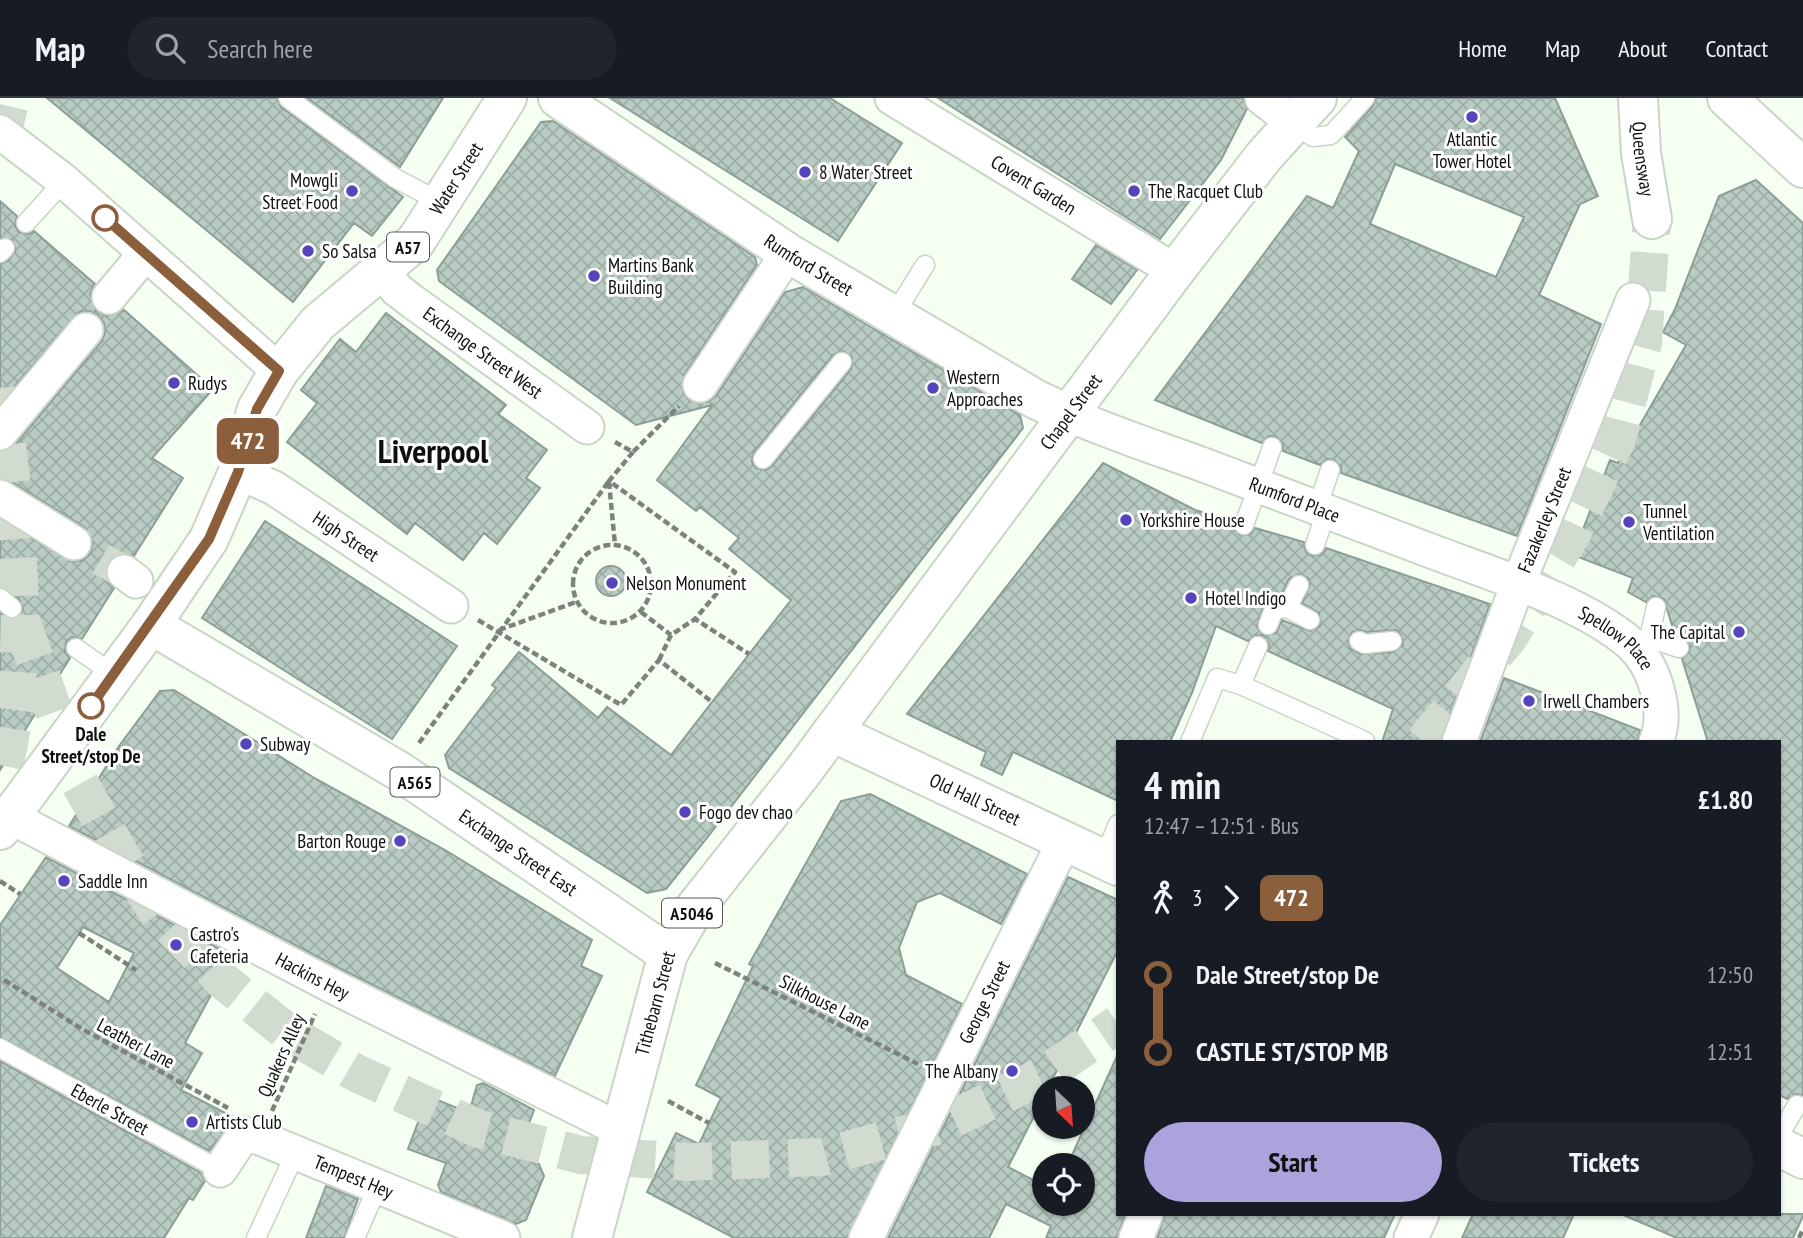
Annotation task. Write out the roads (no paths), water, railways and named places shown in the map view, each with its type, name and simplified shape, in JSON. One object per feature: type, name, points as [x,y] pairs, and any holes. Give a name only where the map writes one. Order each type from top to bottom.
[{"type":"main road","name":"Water Street","points":[[279,371],[318,323],[344,299],[384,270],[416,240],[507,98]]},
{"type":"main road","name":"Rumford Street","points":[[558,98],[881,315],[1037,400],[1070,415]]},
{"type":"main road","name":"Queensway","points":[[1638,98],[1641,153],[1652,219]]},
{"type":"main road","points":[[1727,98],[1803,169]]},
{"type":"main road","name":"Chapel Street","points":[[832,732],[1175,271],[1305,110]]},
{"type":"main road","name":"A57","points":[[5,823],[151,625],[209,539],[238,472],[257,409],[279,371]]},
{"type":"main road","name":"Exchange Street East","points":[[151,625],[399,771],[668,954]]},
{"type":"main road","name":"Old Hall Street","points":[[832,732],[1111,863]]},
{"type":"main road","name":"Tithebarn Street","points":[[592,1238],[668,954],[709,886],[832,732]]},
{"type":"main road","points":[[1781,1148],[1803,1159]]},
{"type":"street","name":"Covent Garden","points":[[892,98],[1175,271]]},
{"type":"street","points":[[1262,98],[1305,110]]},
{"type":"street","points":[[0,132],[64,181],[279,371]]},
{"type":"street","points":[[700,385],[788,253]]},
{"type":"street","points":[[109,297],[145,254]]},
{"type":"street","name":"Exchange Street West","points":[[384,270],[396,289],[587,427]]},
{"type":"street","name":"Fazakerley Street","points":[[1460,740],[1518,584],[1633,300]]},
{"type":"street","points":[[0,433],[86,330]]},
{"type":"street","name":"Rumford Place","points":[[1070,415],[1518,584]]},
{"type":"street","name":"High Street","points":[[238,472],[274,488],[451,606]]},
{"type":"street","points":[[0,497],[74,543]]},
{"type":"street","name":"Spellow Place","points":[[1518,584],[1641,642],[1660,706],[1658,738]]},
{"type":"street","name":"Hackins Hey","points":[[5,823],[619,1129]]},
{"type":"street","name":"George Street","points":[[866,1238],[1064,842]]},
{"type":"street","name":"Tempest Hey","points":[[220,1170],[252,1136],[360,1172],[503,1238]]},
{"type":"street","points":[[1136,1238],[1145,1216]]},
{"type":"street","points":[[1411,1238],[1421,1216]]},
{"type":"lane","points":[[288,98],[395,178],[442,203]]},
{"type":"lane","points":[[1305,110],[1313,137],[1331,135],[1365,98]]},
{"type":"lane","points":[[26,223],[64,181]]},
{"type":"lane","points":[[881,315],[925,265]]},
{"type":"lane","points":[[763,458],[842,362]]},
{"type":"lane","points":[[1244,525],[1272,447]]},
{"type":"lane","points":[[1315,545],[1331,470]]},
{"type":"lane","points":[[1287,608],[1299,585]]},
{"type":"lane","points":[[1656,607],[1641,642],[1679,648]]},
{"type":"lane","points":[[1268,625],[1274,609],[1287,608],[1310,620]]},
{"type":"lane","points":[[1359,641],[1365,644],[1392,641]]},
{"type":"lane","points":[[76,648],[114,675]]},
{"type":"lane","points":[[1241,685],[1257,649]]},
{"type":"lane","points":[[1191,740],[1217,677],[1241,685],[1363,740]]},
{"type":"lane","points":[[1111,863],[1116,835]]},
{"type":"lane","name":"Eberle Street","points":[[0,1048],[220,1170]]},
{"type":"lane","points":[[1781,1132],[1797,1105]]},
{"type":"lane","points":[[256,1238],[296,1152]]},
{"type":"lane","points":[[355,1238],[360,1172]]},
{"type":"tunnel","points":[[0,143],[11,98]]},
{"type":"tunnel","points":[[1426,740],[1509,637],[1573,532],[1617,439],[1643,343],[1652,219]]},
{"type":"tunnel","points":[[0,388],[12,487],[19,586],[17,685],[0,784]]},
{"type":"tunnel","points":[[101,559],[124,572]]},
{"type":"tunnel","points":[[22,623],[79,782],[124,861],[159,914],[222,980],[287,1032],[356,1073],[479,1129],[581,1155],[689,1162],[822,1157],[937,1126],[1041,1077],[1116,1025]]},
{"type":"place","name":"Atlantic Tower Hotel","points":[[1472,117]]},
{"type":"place","name":"8 Water Street","points":[[805,172]]},
{"type":"place","name":"Mowgli Street Food","points":[[352,191]]},
{"type":"place","name":"The Racquet Club","points":[[1134,191]]},
{"type":"place","name":"So Salsa","points":[[308,251]]},
{"type":"place","name":"Martins Bank Building","points":[[594,276]]},
{"type":"place","name":"Rudys","points":[[174,383]]},
{"type":"place","name":"Western Approaches","points":[[933,388]]},
{"type":"place","name":"Yorkshire House","points":[[1126,520]]},
{"type":"place","name":"Tunnel Ventilation","points":[[1629,522]]},
{"type":"place","name":"Nelson Monument","points":[[612,583]]},
{"type":"place","name":"Hotel Indigo","points":[[1191,598]]},
{"type":"place","name":"The Capital","points":[[1739,632]]},
{"type":"place","name":"Irwell Chambers","points":[[1529,701]]},
{"type":"place","name":"Dale Street/stop De","points":[[91,706]]},
{"type":"place","name":"Subway","points":[[246,744]]},
{"type":"place","name":"Fogo dev chao","points":[[685,812]]},
{"type":"place","name":"Barton Rouge","points":[[400,841]]},
{"type":"place","name":"Saddle Inn","points":[[64,881]]},
{"type":"place","name":"Castro's Cafeteria","points":[[176,945]]},
{"type":"place","name":"The Albany","points":[[1012,1071]]},
{"type":"place","name":"Artists Club","points":[[192,1122]]},
{"type":"district","name":"Liverpool","points":[[433,450]]}]
